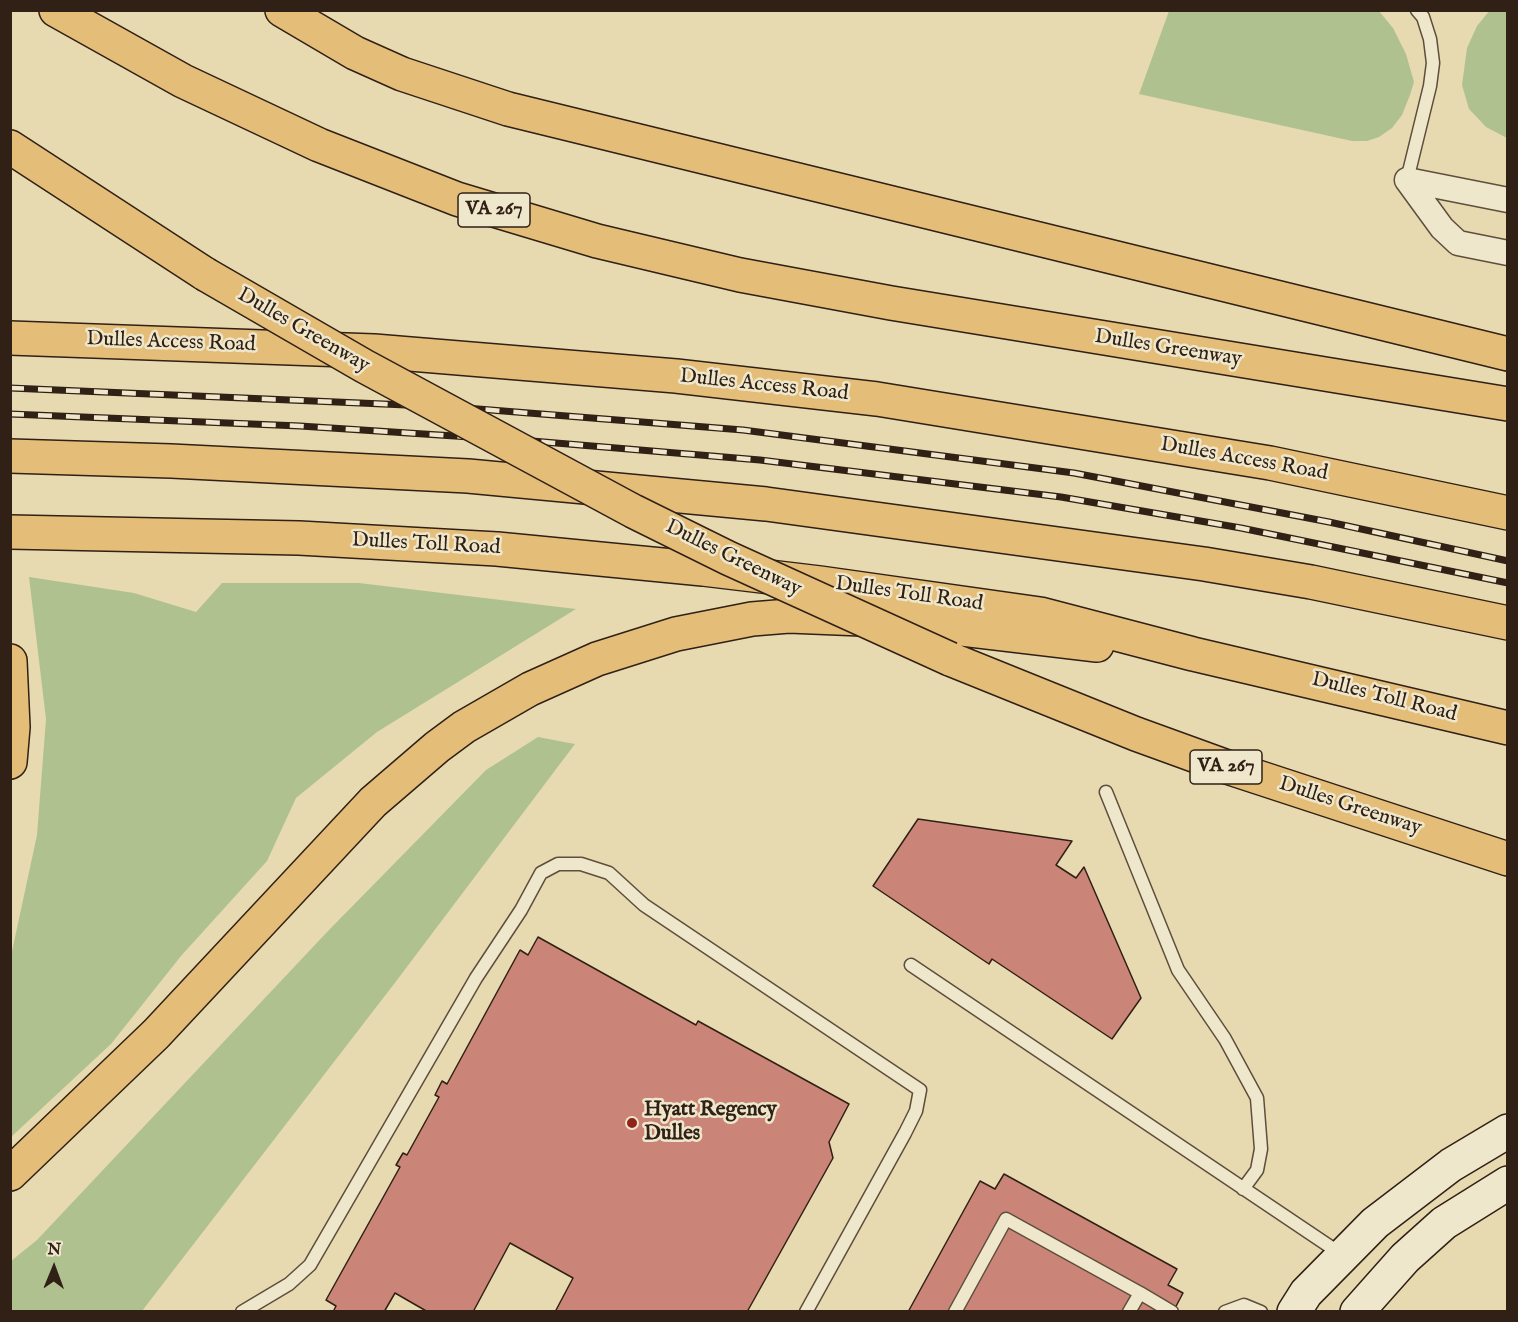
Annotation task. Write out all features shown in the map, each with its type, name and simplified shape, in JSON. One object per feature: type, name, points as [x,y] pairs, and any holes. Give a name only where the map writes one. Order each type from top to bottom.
[{"type":"highway","name":"Dulles Greenway","points":[[56,10],[183,81],[319,145],[457,199],[597,241],[740,274],[891,303],[1508,404]]},
{"type":"highway","points":[[282,10],[355,52],[402,74],[508,109],[1508,354]]},
{"type":"highway","name":"Dulles Greenway","points":[[10,147],[205,274],[374,372],[576,481],[728,558],[950,659],[1136,734],[1227,767],[1508,859]]},
{"type":"highway","name":"Dulles Access Road","points":[[10,338],[375,351],[665,375],[866,397],[1270,464],[1508,513]]},
{"type":"highway","points":[[10,456],[238,464],[468,476],[766,504],[1204,564],[1311,582],[1508,623]]},
{"type":"highway","points":[[10,462],[74,459]]},
{"type":"highway","name":"Dulles Toll Road","points":[[10,531],[233,536],[401,543],[497,549],[703,568],[1040,614],[1193,654],[1508,728]]},
{"type":"highway","points":[[10,1174],[156,1034],[342,833],[408,770],[464,727],[530,689],[564,673],[676,634],[752,619],[789,616],[896,621],[1044,640],[1193,654]]},
{"type":"highway","points":[[10,661],[13,727],[10,762]]},
{"type":"main road","points":[[1293,1311],[1306,1293],[1375,1223],[1410,1193],[1465,1155],[1508,1131]]},
{"type":"main road","points":[[1357,1311],[1405,1258],[1444,1223],[1508,1183]]},
{"type":"street","points":[[1407,180],[1508,200]]},
{"type":"street","points":[[1407,180],[1443,228],[1458,243],[1508,253]]},
{"type":"lane","points":[[1407,180],[1430,86],[1433,63],[1430,39],[1423,17],[1417,10]]},
{"type":"lane","points":[[1106,792],[1178,970],[1225,1039],[1257,1098],[1261,1149],[1257,1170],[1243,1189]]},
{"type":"lane","points":[[242,1311],[289,1284],[310,1266],[476,978],[521,910],[541,873],[558,864],[581,864],[609,873],[644,905],[920,1090],[916,1111],[905,1133],[806,1311]]},
{"type":"lane","points":[[911,965],[1343,1256]]},
{"type":"lane","points":[[955,1311],[1006,1219],[1172,1311]]},
{"type":"lane","points":[[1129,1311],[1140,1293]]},
{"type":"lane","points":[[1225,1311],[1244,1305],[1261,1311]]},
{"type":"green space","points":[[1490,10],[1507,11],[1507,138],[1486,127],[1469,109],[1462,85],[1467,48],[1477,26]]},
{"type":"green space","points":[[1169,11],[1379,11],[1393,28],[1406,54],[1414,82],[1410,95],[1402,115],[1392,128],[1379,137],[1367,141],[1352,141],[1139,94]]},
{"type":"green space","points":[[29,577],[134,593],[196,612],[222,583],[359,583],[576,609],[377,732],[296,798],[267,861],[181,956],[111,1044],[11,1137],[11,956],[37,835],[46,719]]},
{"type":"green space","points":[[538,737],[575,744],[394,984],[142,1311],[11,1311],[11,1261],[37,1240],[328,931],[486,770]]},
{"type":"building","points":[[918,819],[1072,841],[1056,865],[1076,878],[1084,867],[1141,998],[1112,1039],[992,959],[989,964],[873,886]]},
{"type":"building","name":"Hyatt Regency Dulles","points":[[538,937],[696,1025],[698,1021],[849,1104],[829,1142],[833,1158],[747,1312],[555,1312],[573,1278],[510,1243],[473,1312],[428,1312],[395,1293],[384,1312],[333,1312],[336,1306],[326,1300],[400,1167],[396,1165],[403,1153],[407,1155],[439,1097],[435,1095],[442,1081],[447,1084],[520,950],[528,955]]},
{"type":"building","points":[[1004,1174],[1177,1269],[1168,1285],[1183,1293],[1173,1312],[908,1312],[980,1181],[995,1189]]},
{"type":"railway","points":[[10,388],[453,407],[743,430],[1074,473],[1329,522],[1508,561]]},
{"type":"railway","points":[[10,414],[300,426],[532,441],[760,460],[1061,497],[1241,528],[1508,583]]},
{"type":"place","name":"Hyatt Regency Dulles","points":[[632,1123]]}]
